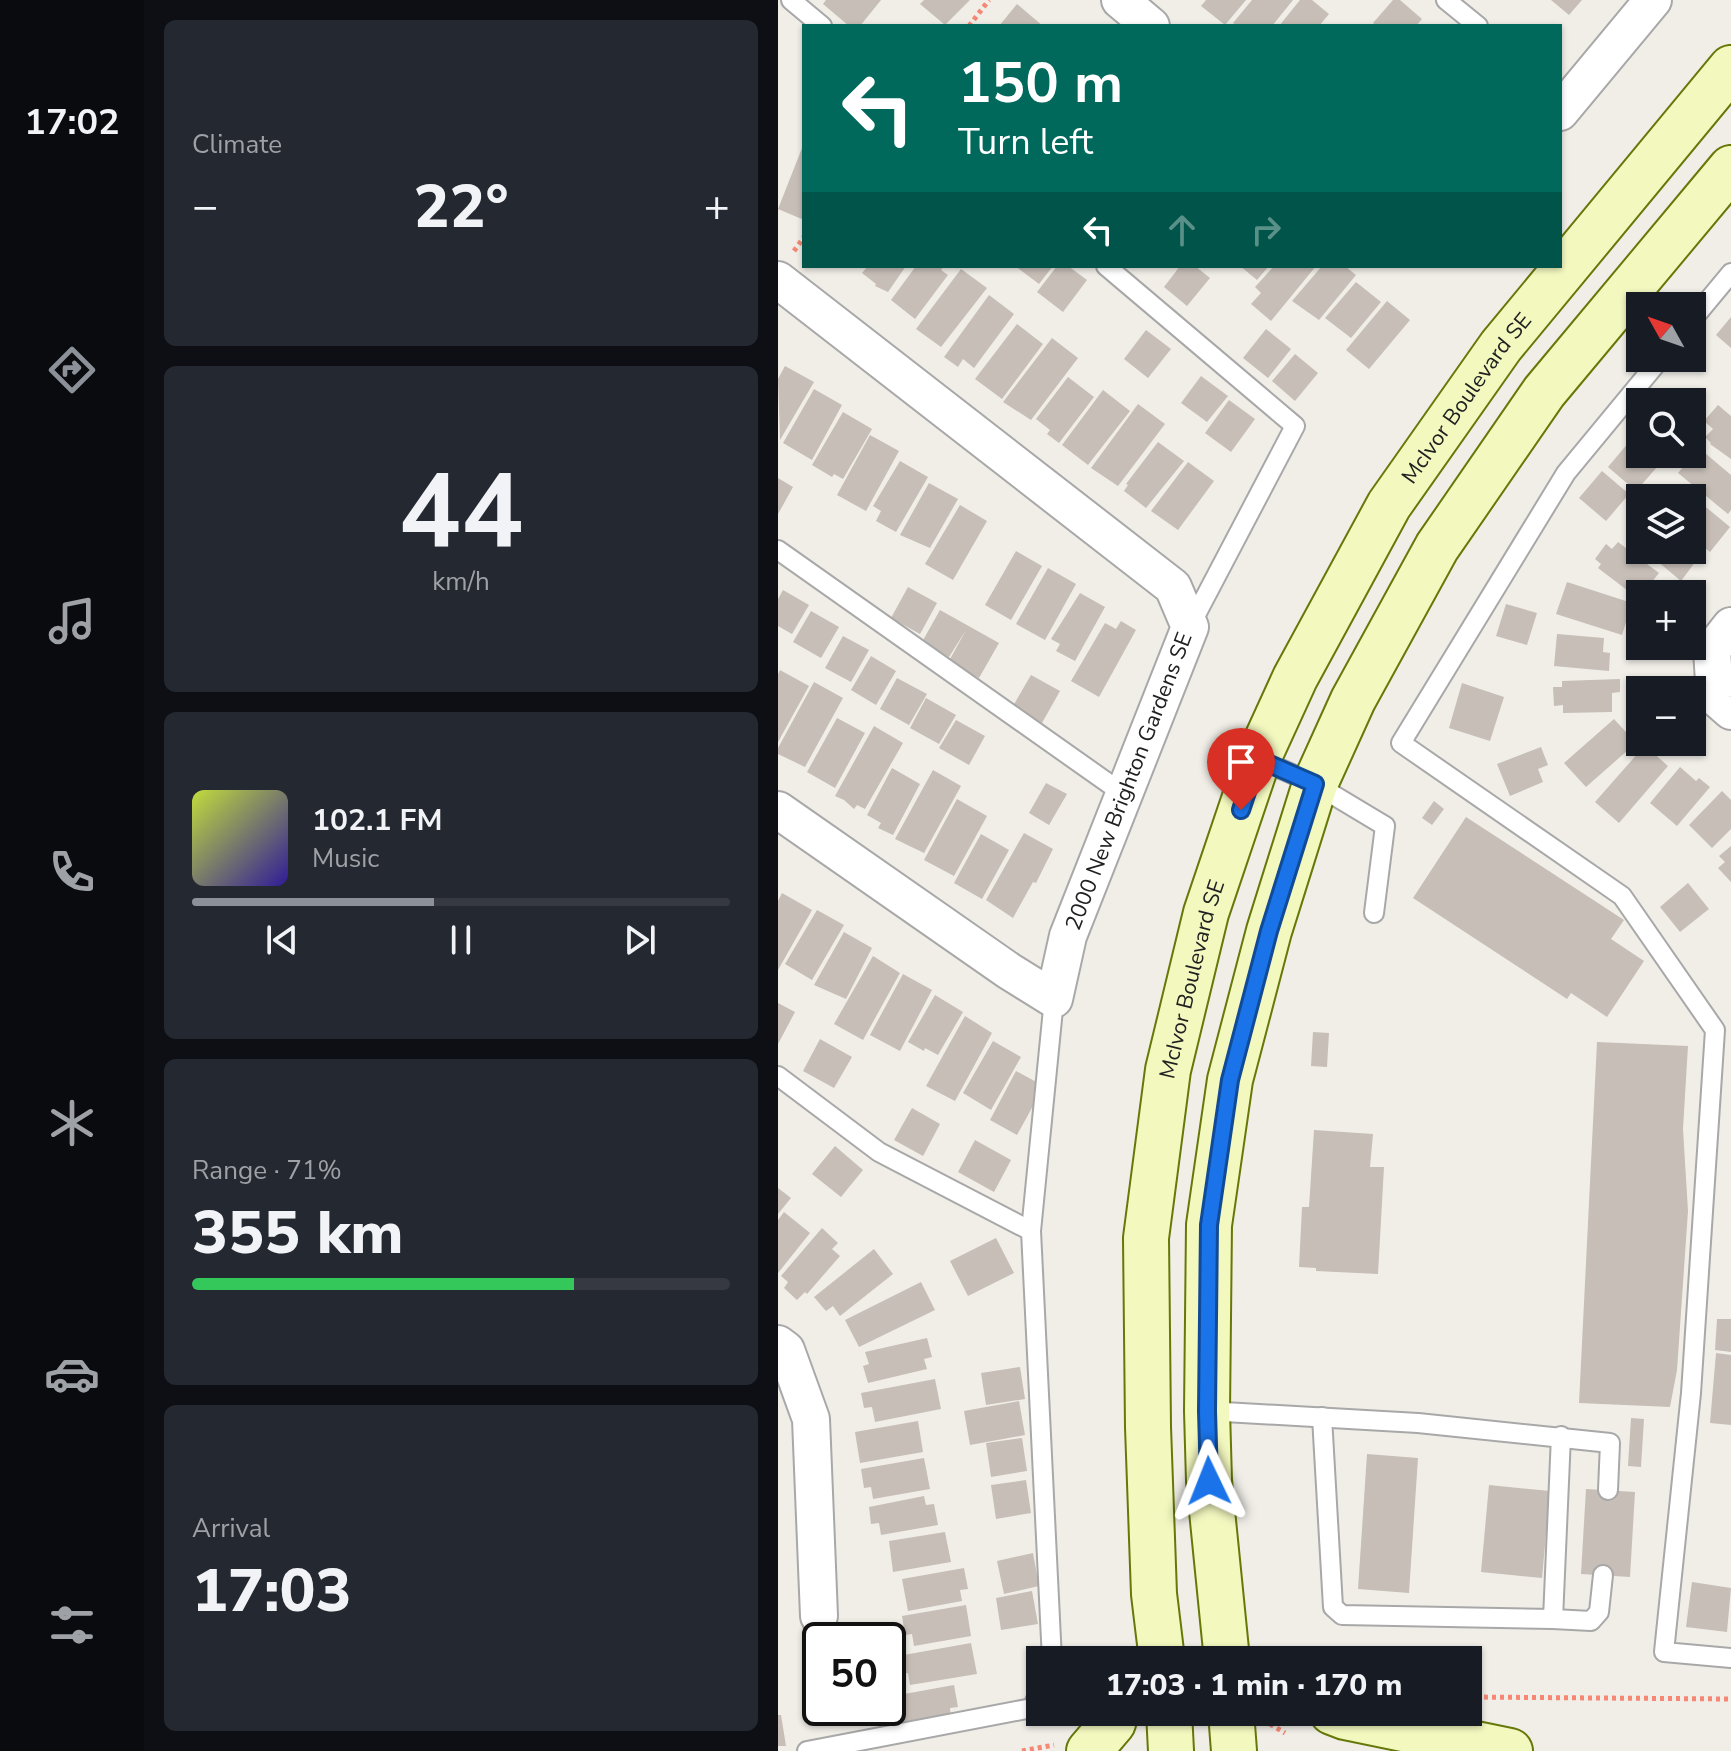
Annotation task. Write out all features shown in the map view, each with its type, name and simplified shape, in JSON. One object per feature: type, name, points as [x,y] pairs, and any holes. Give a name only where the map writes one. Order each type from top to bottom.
[{"type":"main road","name":"McIvor Boulevard SE","points":[[1160,1646],[1154,1594],[1148,1427],[1146,1238],[1168,1070],[1206,913],[1258,759],[1295,678],[1389,505],[1501,346],[1731,68]]},
{"type":"main road","points":[[1226,1646],[1209,1481],[1209,1225],[1230,1080],[1269,931],[1315,784],[1353,700],[1437,547],[1544,392],[1731,168]]},
{"type":"main road","points":[[1136,1646],[1154,1594]]},
{"type":"main road","points":[[1089,1751],[1110,1726]]},
{"type":"main road","points":[[1170,1726],[1171,1751]]},
{"type":"main road","points":[[1234,1751],[1243,1726]]},
{"type":"main road","points":[[1389,1726],[1510,1751]]},
{"type":"street","points":[[1120,0],[1149,24]]},
{"type":"street","points":[[1563,102],[1653,0]]},
{"type":"street","name":"2000 New Brighton Gardens SE","points":[[778,280],[1173,587],[1190,627],[1068,936],[1054,999]]},
{"type":"street","points":[[1731,626],[1712,650],[1715,697],[1731,711]]},
{"type":"street","points":[[778,810],[1054,999]]},
{"type":"street","points":[[778,1344],[786,1350],[811,1419],[819,1616]]},
{"type":"lane","points":[[791,0],[820,24]]},
{"type":"lane","points":[[1446,0],[1476,24]]},
{"type":"lane","points":[[1108,268],[1295,426],[1190,627]]},
{"type":"lane","points":[[1706,303],[1731,273]]},
{"type":"lane","points":[[1649,372],[1566,473],[1401,743],[1622,896],[1723,1025],[1691,1393],[1664,1652],[1731,1658]]},
{"type":"lane","points":[[778,550],[1125,795]]},
{"type":"lane","points":[[1258,759],[1315,784],[1385,826],[1374,913]]},
{"type":"lane","points":[[1051,1646],[1031,1231],[1054,999]]},
{"type":"lane","points":[[778,1076],[879,1152],[1031,1231]]},
{"type":"lane","points":[[1207,1411],[1322,1417],[1561,1436],[1610,1443],[1608,1490]]},
{"type":"lane","points":[[1322,1417],[1333,1607],[1342,1615],[1591,1621],[1599,1612],[1603,1575]]},
{"type":"lane","points":[[1553,1619],[1561,1436]]},
{"type":"lane","points":[[807,1751],[1026,1709]]},
{"type":"path","points":[[971,24],[989,0]]},
{"type":"path","points":[[1482,1697],[1731,1699]]},
{"type":"path","points":[[1269,1726],[1285,1733]]},
{"type":"building","points":[[826,0],[881,0],[862,24],[847,24],[823,4]]},
{"type":"building","points":[[924,0],[970,0],[946,24],[920,4]]},
{"type":"building","points":[[1206,0],[1246,0],[1226,24],[1201,6]]},
{"type":"building","points":[[1252,0],[1293,0],[1274,24],[1233,23]]},
{"type":"building","points":[[1300,0],[1312,0],[1329,14],[1321,24],[1281,24]]},
{"type":"building","points":[[1393,0],[1400,0],[1422,19],[1418,24],[1373,23]]},
{"type":"building","points":[[1551,0],[1582,0],[1569,15]]},
{"type":"building","points":[[1017,4],[1041,24],[1001,24]]},
{"type":"building","points":[[802,148],[802,219],[778,209]]},
{"type":"building","points":[[866,268],[905,268],[888,292],[875,286],[862,273]]},
{"type":"building","points":[[915,268],[942,268],[941,270],[948,275],[915,319],[891,300]]},
{"type":"building","points":[[1018,268],[1051,268],[1039,284]]},
{"type":"building","points":[[1055,268],[1071,268],[1087,280],[1063,312],[1037,292]]},
{"type":"building","points":[[1178,268],[1198,268],[1210,278],[1187,306],[1164,287]]},
{"type":"building","points":[[1242,268],[1267,268],[1257,280]]},
{"type":"building","points":[[1272,268],[1314,268],[1271,321],[1251,304],[1261,293],[1255,287]]},
{"type":"building","points":[[1320,268],[1347,268],[1356,275],[1319,320],[1292,301]]},
{"type":"building","points":[[961,269],[987,288],[941,347],[916,329]]},
{"type":"building","points":[[1356,282],[1381,302],[1351,338],[1325,318]]},
{"type":"building","points":[[989,295],[1014,314],[974,368],[963,359],[958,367],[944,357]]},
{"type":"building","points":[[1387,301],[1410,320],[1369,369],[1346,350]]},
{"type":"building","points":[[1731,317],[1731,348],[1716,335]]},
{"type":"building","points":[[1017,324],[1043,344],[1002,399],[975,379]]},
{"type":"building","points":[[1266,329],[1291,349],[1268,378],[1243,358]]},
{"type":"building","points":[[1146,330],[1171,349],[1148,378],[1124,359]]},
{"type":"building","points":[[1052,338],[1078,358],[1031,420],[1003,402]]},
{"type":"building","points":[[1295,354],[1318,373],[1295,401],[1272,381]]},
{"type":"building","points":[[785,366],[814,382],[780,440],[778,379]]},
{"type":"building","points":[[1201,376],[1228,396],[1207,422],[1181,403]]},
{"type":"building","points":[[1068,377],[1094,397],[1059,443],[1047,434],[1050,430],[1036,419]]},
{"type":"building","points":[[814,389],[842,405],[812,460],[783,443]]},
{"type":"building","points":[[1103,390],[1130,411],[1088,465],[1062,445]]},
{"type":"building","points":[[1229,400],[1255,419],[1231,452],[1205,433]]},
{"type":"building","points":[[1138,404],[1165,424],[1118,486],[1091,468]]},
{"type":"building","points":[[1718,405],[1731,416],[1731,459],[1706,438],[1713,429],[1706,419]]},
{"type":"building","points":[[843,412],[872,429],[843,479],[834,474],[832,477],[812,465]]},
{"type":"building","points":[[870,435],[899,451],[866,511],[837,495]]},
{"type":"building","points":[[1158,442],[1184,461],[1146,508],[1124,491]]},
{"type":"building","points":[[1626,446],[1626,468],[1656,468],[1642,484],[1628,484],[1608,467]]},
{"type":"building","points":[[1706,454],[1731,475],[1731,510],[1728,514],[1706,496],[1706,484],[1691,484],[1678,473],[1682,468],[1706,468]]},
{"type":"building","points":[[900,461],[928,477],[896,532],[876,521],[881,511],[873,506]]},
{"type":"building","points":[[1188,462],[1214,481],[1178,530],[1151,511]]},
{"type":"building","points":[[1602,471],[1626,491],[1626,498],[1606,521],[1579,498]]},
{"type":"building","points":[[778,478],[793,487],[778,514]]},
{"type":"building","points":[[929,483],[958,499],[930,548],[900,535]]},
{"type":"building","points":[[960,505],[987,521],[953,580],[925,564]]},
{"type":"building","points":[[1706,507],[1730,527],[1710,552],[1706,549]]},
{"type":"building","points":[[1618,542],[1626,548],[1626,564],[1647,564],[1659,573],[1653,580],[1626,580],[1626,589],[1598,568],[1601,564],[1595,559],[1606,544],[1612,549]]},
{"type":"building","points":[[1016,551],[1042,566],[1011,620],[985,605]]},
{"type":"building","points":[[1661,564],[1694,564],[1680,580]]},
{"type":"building","points":[[1048,568],[1076,584],[1045,640],[1016,624]]},
{"type":"building","points":[[1567,582],[1626,601],[1626,622],[1622,635],[1556,614]]},
{"type":"building","points":[[908,587],[937,603],[920,634],[891,618]]},
{"type":"building","points":[[783,590],[809,605],[792,634],[778,626],[778,599]]},
{"type":"building","points":[[1080,593],[1105,607],[1075,661],[1056,651],[1060,644],[1051,639]]},
{"type":"building","points":[[1506,604],[1537,613],[1527,645],[1496,636]]},
{"type":"building","points":[[940,610],[999,643],[979,678],[949,661],[966,630],[949,657],[922,642]]},
{"type":"building","points":[[811,611],[839,627],[821,658],[793,642]]},
{"type":"building","points":[[1121,621],[1136,630],[1099,697],[1071,681],[1105,623],[1116,629]]},
{"type":"building","points":[[1557,634],[1604,638],[1603,652],[1610,653],[1609,671],[1554,666]]},
{"type":"building","points":[[843,636],[869,650],[851,682],[825,668]]},
{"type":"building","points":[[871,656],[896,671],[876,705],[851,690]]},
{"type":"building","points":[[780,670],[809,686],[778,742],[778,674]]},
{"type":"building","points":[[1031,675],[1060,691],[1042,723],[1013,706]]},
{"type":"building","points":[[897,678],[927,694],[909,725],[880,709]]},
{"type":"building","points":[[1620,679],[1620,692],[1612,693],[1612,712],[1563,713],[1563,705],[1554,706],[1553,687],[1562,687],[1562,681]]},
{"type":"building","points":[[814,682],[843,698],[805,767],[778,754],[778,748]]},
{"type":"building","points":[[1462,683],[1504,697],[1490,741],[1449,728]]},
{"type":"building","points":[[926,698],[956,715],[939,744],[910,728]]},
{"type":"building","points":[[837,718],[865,733],[835,788],[807,772]]},
{"type":"building","points":[[1614,719],[1626,732],[1626,752],[1586,787],[1564,763]]},
{"type":"building","points":[[956,720],[985,736],[969,765],[939,748]]},
{"type":"building","points":[[874,726],[903,743],[865,809],[857,805],[854,809],[835,796]]},
{"type":"building","points":[[1541,747],[1548,765],[1538,769],[1543,782],[1510,796],[1497,764]]},
{"type":"building","points":[[1635,756],[1657,756],[1668,766],[1619,823],[1595,802]]},
{"type":"building","points":[[1680,767],[1696,781],[1699,778],[1710,787],[1677,826],[1650,803]]},
{"type":"building","points":[[892,768],[920,784],[893,835],[878,828],[881,823],[867,815]]},
{"type":"building","points":[[933,770],[961,786],[924,853],[895,839]]},
{"type":"building","points":[[1046,783],[1067,794],[1049,825],[1029,813]]},
{"type":"building","points":[[1722,791],[1731,800],[1731,829],[1712,848],[1689,825]]},
{"type":"building","points":[[957,799],[987,816],[954,876],[924,860]]},
{"type":"building","points":[[1434,801],[1444,809],[1432,825],[1422,818]]},
{"type":"building","points":[[1466,817],[1624,920],[1611,939],[1644,961],[1607,1017],[1571,993],[1567,999],[1413,898]]},
{"type":"building","points":[[1024,833],[1053,849],[1013,918],[986,900]]},
{"type":"building","points":[[981,834],[1009,850],[982,899],[954,883]]},
{"type":"building","points":[[1731,846],[1731,882],[1718,868],[1725,862],[1719,856]]},
{"type":"building","points":[[1688,883],[1709,909],[1680,932],[1660,907]]},
{"type":"building","points":[[782,893],[812,910],[778,970],[778,901]]},
{"type":"building","points":[[817,910],[844,925],[812,980],[785,964]]},
{"type":"building","points":[[844,932],[872,948],[846,999],[814,985]]},
{"type":"building","points":[[873,956],[900,973],[863,1040],[834,1024]]},
{"type":"building","points":[[903,974],[932,990],[900,1051],[870,1035]]},
{"type":"building","points":[[935,995],[963,1012],[938,1055],[908,1042]]},
{"type":"building","points":[[778,1003],[795,1012],[778,1044]]},
{"type":"building","points":[[965,1016],[992,1033],[955,1101],[926,1086]]},
{"type":"building","points":[[1313,1032],[1329,1033],[1327,1067],[1311,1066]]},
{"type":"building","points":[[820,1039],[852,1057],[834,1088],[803,1071]]},
{"type":"building","points":[[993,1041],[1021,1057],[991,1110],[963,1093]]},
{"type":"building","points":[[1597,1042],[1688,1046],[1683,1129],[1688,1211],[1677,1370],[1670,1407],[1579,1403]]},
{"type":"building","points":[[1016,1071],[1044,1086],[1017,1135],[990,1120]]},
{"type":"building","points":[[912,1108],[940,1124],[923,1156],[894,1140]]},
{"type":"building","points":[[1314,1130],[1373,1134],[1370,1167],[1384,1167],[1378,1274],[1316,1271],[1316,1268],[1299,1267],[1302,1207],[1309,1207]]},
{"type":"building","points":[[975,1140],[1011,1160],[994,1192],[958,1172]]},
{"type":"building","points":[[835,1146],[863,1170],[841,1197],[812,1174]]},
{"type":"building","points":[[778,1188],[791,1198],[778,1214]]},
{"type":"building","points":[[784,1212],[810,1233],[778,1273],[778,1220]]},
{"type":"building","points":[[822,1228],[838,1243],[832,1249],[840,1256],[807,1294],[805,1292],[797,1300],[784,1288],[788,1282],[781,1276]]},
{"type":"building","points":[[996,1238],[1014,1273],[968,1296],[950,1261]]},
{"type":"building","points":[[874,1249],[893,1274],[840,1316],[833,1306],[826,1311],[814,1297]]},
{"type":"building","points":[[921,1282],[935,1310],[859,1347],[845,1320]]},
{"type":"building","points":[[1717,1319],[1731,1319],[1731,1352],[1715,1350]]},
{"type":"building","points":[[927,1338],[932,1357],[924,1359],[927,1369],[868,1383],[863,1366],[869,1364],[865,1352]]},
{"type":"building","points":[[1716,1353],[1731,1355],[1731,1425],[1710,1423]]},
{"type":"building","points":[[1020,1367],[1025,1399],[986,1405],[981,1373]]},
{"type":"building","points":[[935,1379],[941,1409],[875,1422],[872,1407],[864,1408],[861,1393]]},
{"type":"building","points":[[1019,1401],[1025,1435],[970,1445],[964,1411]]},
{"type":"building","points":[[1631,1418],[1644,1419],[1641,1467],[1628,1466]]},
{"type":"building","points":[[918,1421],[923,1452],[860,1463],[855,1432]]},
{"type":"building","points":[[1022,1438],[1027,1471],[991,1477],[986,1443]]},
{"type":"building","points":[[1367,1454],[1418,1458],[1409,1593],[1358,1589]]},
{"type":"building","points":[[924,1458],[930,1489],[873,1499],[871,1487],[864,1488],[861,1469]]},
{"type":"building","points":[[1026,1480],[1031,1513],[996,1519],[991,1485]]},
{"type":"building","points":[[1489,1485],[1550,1491],[1542,1578],[1481,1572]]},
{"type":"building","points":[[1586,1489],[1635,1492],[1630,1577],[1581,1574]]},
{"type":"building","points":[[924,1496],[926,1505],[934,1504],[938,1525],[881,1535],[879,1523],[871,1524],[869,1507]]},
{"type":"building","points":[[945,1532],[951,1562],[893,1572],[889,1541]]},
{"type":"building","points":[[1033,1553],[1039,1586],[1004,1594],[997,1561]]},
{"type":"building","points":[[964,1568],[968,1589],[960,1590],[962,1601],[908,1611],[902,1579]]},
{"type":"building","points":[[1692,1582],[1731,1588],[1727,1632],[1686,1627]]},
{"type":"building","points":[[1032,1591],[1038,1624],[1001,1630],[996,1598]]},
{"type":"building","points":[[966,1605],[971,1636],[914,1646],[912,1634],[906,1635],[906,1622],[903,1622],[902,1616]]},
{"type":"building","points":[[971,1643],[977,1674],[910,1685],[906,1673],[906,1655]]},
{"type":"building","points":[[954,1685],[958,1707],[950,1708],[951,1717],[906,1724],[906,1694]]},
{"type":"building","points":[[778,1715],[781,1715],[786,1746],[778,1746]]},
{"type":"route","points":[[1209,1481],[1209,1225],[1230,1080],[1269,931],[1315,784],[1258,759],[1241,810]]}]
